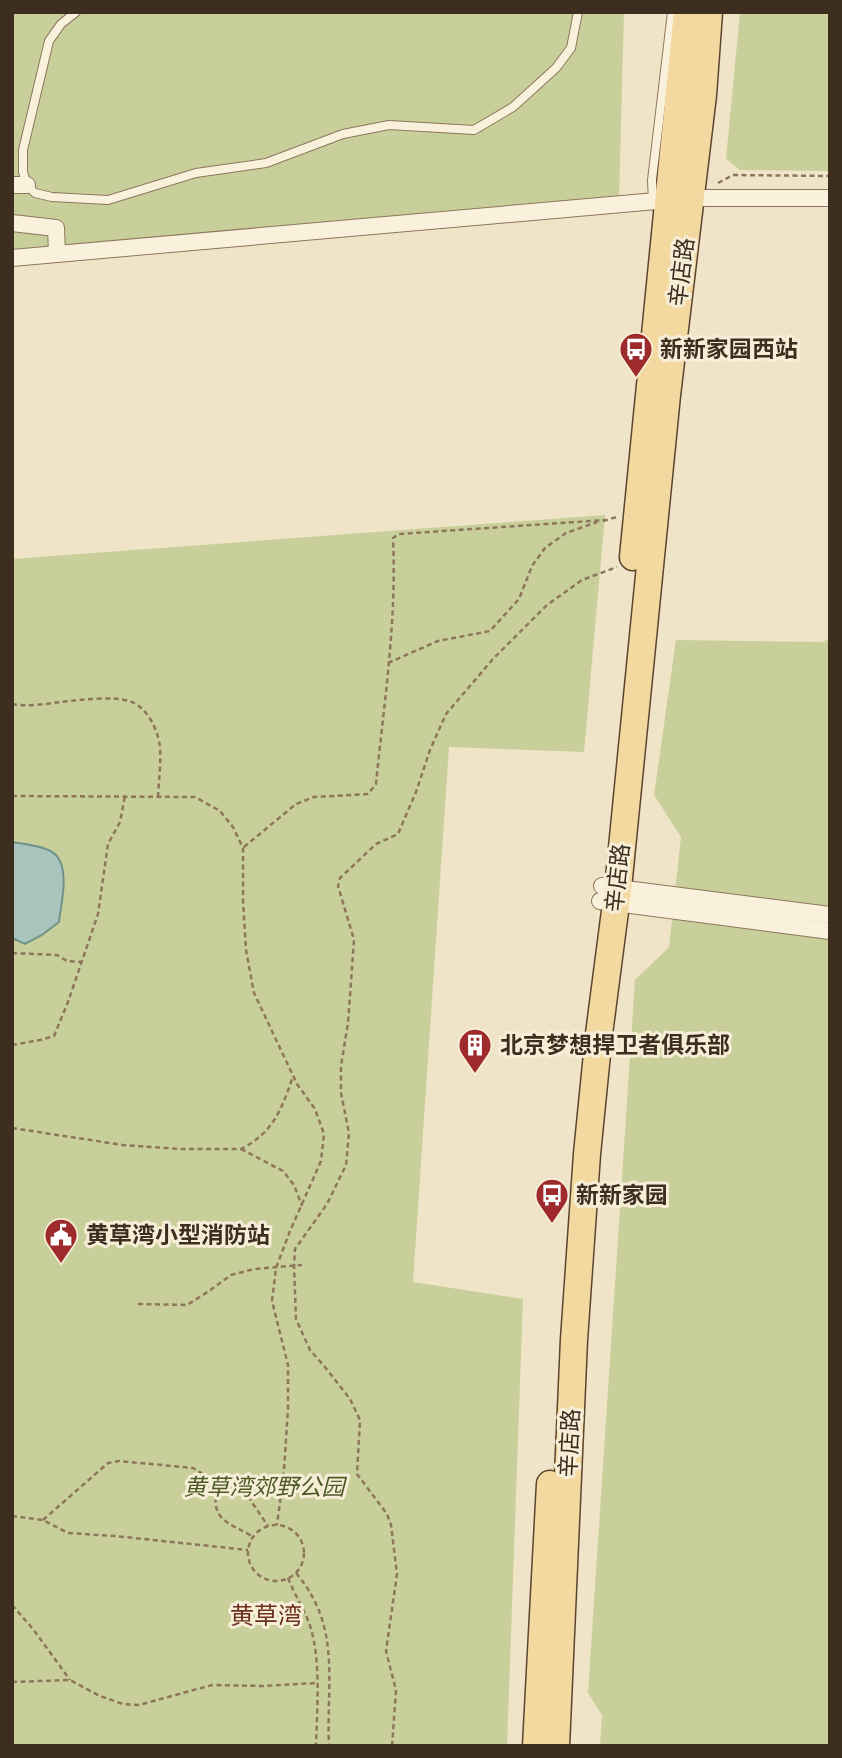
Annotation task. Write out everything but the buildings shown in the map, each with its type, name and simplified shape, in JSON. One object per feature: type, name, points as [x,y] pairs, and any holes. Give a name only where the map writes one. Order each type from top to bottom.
[{"type":"main road","name":"辛店路","points":[[556,1746],[574,1340],[587,1154],[599,1034],[632,562],[671,199],[687,12]]},
{"type":"main road","name":"辛店路","points":[[536,1746],[557,1340],[577,1101],[609,894],[667,396],[671,199],[703,95],[709,12]]},
{"type":"street","points":[[12,258],[671,199],[830,198]]},
{"type":"street","points":[[12,223],[56,228],[57,254]]},
{"type":"street","points":[[609,894],[830,915]]},
{"type":"street","points":[[609,894],[830,931]]},
{"type":"lane","points":[[76,12],[61,24],[49,41],[23,150],[20,185],[35,193],[52,197],[108,200],[196,173],[267,163],[343,134],[389,125],[474,130],[513,107],[556,68],[571,48],[578,12]]},
{"type":"lane","points":[[671,199],[652,180],[672,12]]},
{"type":"path","points":[[671,199],[733,175],[830,176]]},
{"type":"path","points":[[388,663],[438,641],[490,631],[519,599],[532,566],[545,548],[566,533],[637,510]]},
{"type":"path","points":[[243,848],[296,804],[314,797],[368,794],[376,784],[395,572],[393,538],[399,534],[605,520]]},
{"type":"path","points":[[392,1746],[396,1690],[386,1651],[397,1574],[391,1525],[387,1514],[357,1474],[359,1420],[350,1399],[310,1350],[296,1319],[295,1250],[327,1204],[346,1165],[349,1133],[341,1093],[341,1066],[348,1023],[354,940],[338,886],[340,878],[376,844],[398,834],[446,714],[494,659],[547,605],[582,580],[632,562]]},
{"type":"path","points":[[12,704],[39,705],[99,699],[136,704],[152,722],[159,744],[158,797]]},
{"type":"path","points":[[12,796],[195,797],[220,811],[233,827],[243,848],[246,950],[254,993],[293,1076],[315,1109],[324,1134],[321,1161],[276,1268],[272,1301],[289,1365],[285,1458],[278,1525]]},
{"type":"path","points":[[12,1045],[54,1036],[98,914],[108,844],[120,822],[125,796]]},
{"type":"path","points":[[12,953],[57,955],[67,961],[81,962]]},
{"type":"path","points":[[12,1128],[123,1145],[241,1149],[271,1126],[282,1107],[293,1076]]},
{"type":"path","points":[[241,1149],[284,1171],[294,1185],[302,1206]]},
{"type":"path","points":[[138,1304],[187,1305],[231,1275],[254,1269],[302,1265]]},
{"type":"path","points":[[43,1520],[108,1464],[119,1461],[193,1468],[218,1489],[230,1488],[245,1492],[268,1526]]},
{"type":"path","points":[[218,1489],[215,1498],[216,1511],[222,1519],[253,1536]]},
{"type":"path","points":[[12,1516],[43,1520],[68,1533],[248,1550]]},
{"type":"path","points":[[268,1526],[287,1527],[300,1539],[303,1548],[301,1566],[296,1573],[280,1581],[262,1578],[249,1564],[248,1545],[253,1536],[268,1526]]},
{"type":"path","points":[[296,1573],[308,1588],[327,1637],[331,1671],[329,1746]]},
{"type":"path","points":[[289,1578],[311,1628],[317,1682],[316,1746]]},
{"type":"path","points":[[12,1605],[70,1680],[100,1696],[123,1704],[139,1705],[212,1685],[262,1686],[317,1682]]},
{"type":"path","points":[[12,1682],[70,1680]]},
{"type":"green space","points":[[12,12],[624,12],[619,199],[12,249]]},
{"type":"green space","points":[[740,12],[830,12],[830,171],[740,170],[726,159]]},
{"type":"green space","name":"黄草湾郊野公园","points":[[605,515],[584,752],[449,747],[413,1282],[523,1299],[507,1746],[12,1746],[12,559]]},
{"type":"green space","points":[[830,638],[830,1746],[600,1746],[602,1715],[588,1693],[635,980],[669,947],[681,837],[654,795],[676,640],[823,642]]},
{"type":"water","points":[[12,842],[47,849],[56,855],[63,869],[64,887],[59,922],[25,944],[12,938]]},
{"type":"place","name":"新新家园西站","points":[[636,379]]},
{"type":"place","name":"北京梦想捍卫者俱乐部","points":[[475,1075]]},
{"type":"place","name":"新新家园","points":[[552,1225]]},
{"type":"place","name":"黄草湾小型消防站","points":[[61,1265]]},
{"type":"district","name":"黄草湾","points":[[266,1616]]}]
